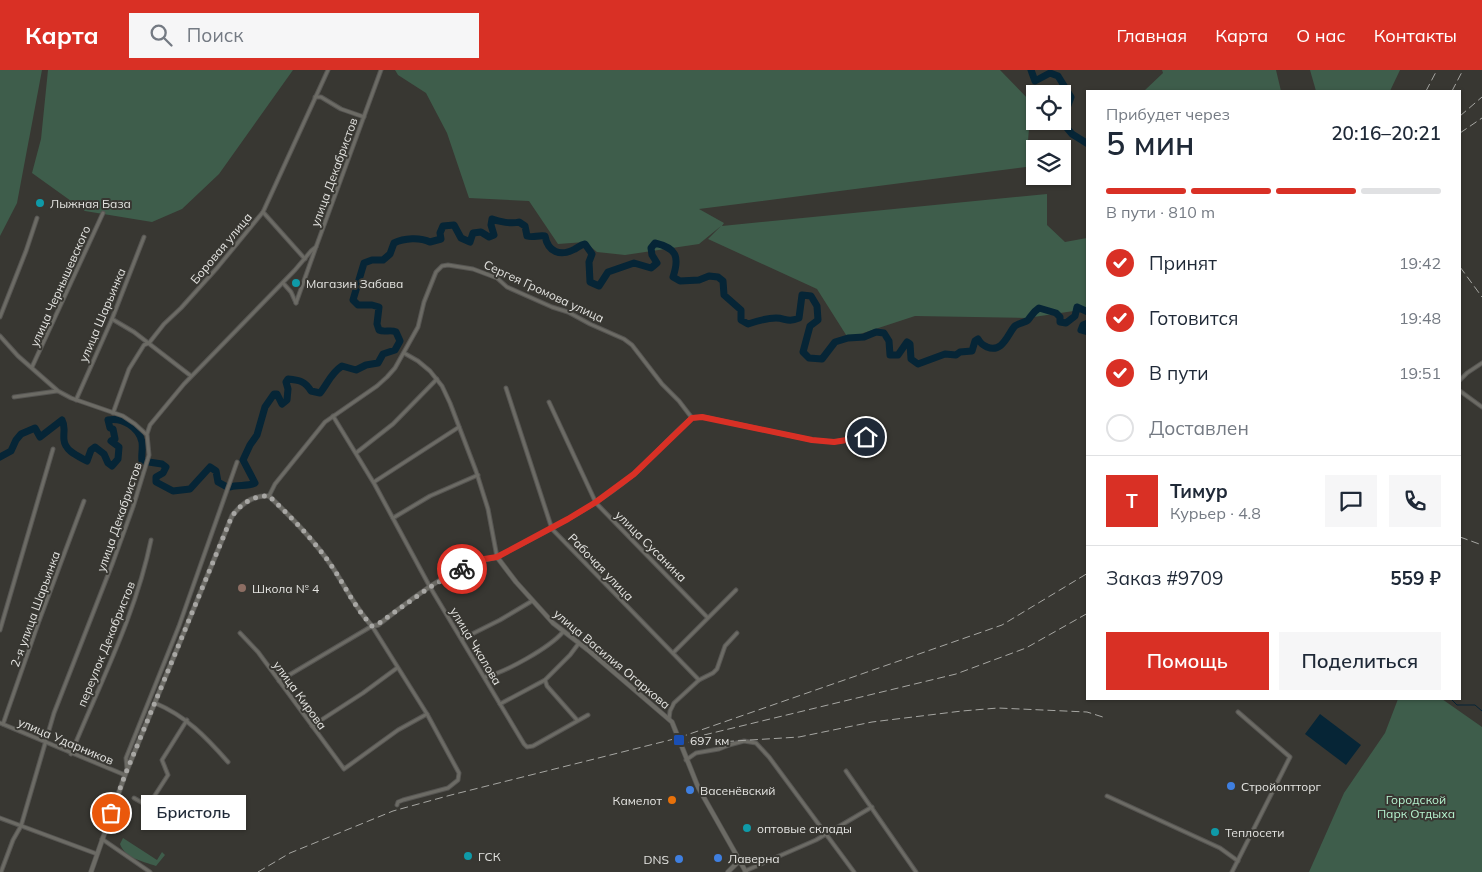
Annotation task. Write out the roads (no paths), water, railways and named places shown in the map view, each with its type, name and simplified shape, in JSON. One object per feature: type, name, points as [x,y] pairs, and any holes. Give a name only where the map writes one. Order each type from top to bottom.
[{"type":"street","name":"Боровая улица","points":[[113,413],[129,369],[144,345],[148,344],[164,324],[232,252],[247,230],[263,212],[328,70]]},
{"type":"street","name":"улица Декабристов","points":[[1,872],[20,826],[54,713],[113,562],[146,465],[149,455],[147,434],[150,424],[191,376],[316,247],[381,70]]},
{"type":"street","points":[[315,97],[320,97],[341,109],[364,117]]},
{"type":"street","points":[[263,212],[305,259]]},
{"type":"street","name":"улица Чернышевского","points":[[32,367],[103,213]]},
{"type":"street","points":[[0,317],[37,218]]},
{"type":"street","name":"улица Шарьинка","points":[[76,400],[112,319],[144,237]]},
{"type":"street","points":[[283,283],[291,292],[296,303],[316,247]]},
{"type":"street","name":"Сергея Громова улица","points":[[269,496],[275,484],[314,434],[333,416],[387,377],[404,353],[418,327],[424,302],[436,272],[442,266],[448,264],[473,269],[497,278],[507,287],[568,312],[632,345],[662,384],[692,418]]},
{"type":"street","points":[[112,319],[191,376]]},
{"type":"street","points":[[0,336],[18,356],[58,390],[76,400],[123,416],[147,434]]},
{"type":"street","name":"улица Василия Огаркова","points":[[404,353],[418,360],[436,379],[446,394],[478,475],[488,509],[497,557],[532,601],[563,632],[579,643],[663,716],[669,719],[674,726],[682,751],[698,787],[746,872]]},
{"type":"street","points":[[1461,379],[1482,363]]},
{"type":"street","points":[[356,453],[393,424],[436,379]]},
{"type":"street","name":"Рабочая улица","points":[[506,388],[552,528],[699,680]]},
{"type":"street","points":[[14,397],[58,390]]},
{"type":"street","points":[[1461,392],[1482,408]]},
{"type":"street","name":"улица Сусанина","points":[[549,402],[596,502],[707,617]]},
{"type":"street","name":"улица Чкалова","points":[[333,416],[374,482],[430,587],[528,747],[588,716]]},
{"type":"street","points":[[280,681],[378,624],[430,587],[478,560],[497,557],[596,502],[634,474],[692,418],[702,417],[812,440],[834,442],[866,437]]},
{"type":"street","points":[[374,482],[459,427]]},
{"type":"street","points":[[0,630],[53,449]]},
{"type":"street","points":[[126,773],[126,758],[179,626],[238,462]]},
{"type":"street","points":[[393,518],[430,496],[478,475]]},
{"type":"street","points":[[91,872],[126,773],[232,516],[240,505],[260,495],[269,496],[304,530],[332,567],[362,615],[372,626],[427,714],[459,773],[458,780],[448,788],[403,800],[398,802],[398,805]]},
{"type":"street","name":"2-я улица Шарьинка","points":[[1,723],[84,501]]},
{"type":"street","name":"переулок Декабристов","points":[[71,754],[125,626],[145,571],[151,540]]},
{"type":"street","points":[[672,653],[736,590]]},
{"type":"street","points":[[462,640],[532,601]]},
{"type":"street","points":[[485,677],[533,654],[563,632]]},
{"type":"street","name":"улица Кирова","points":[[240,633],[258,652],[344,769],[398,730],[427,714]]},
{"type":"street","points":[[669,719],[672,707],[699,680],[717,669],[725,646],[737,633]]},
{"type":"street","points":[[500,704],[545,680],[579,643]]},
{"type":"street","points":[[312,726],[397,668]]},
{"type":"street","points":[[545,680],[546,686],[577,720]]},
{"type":"street","points":[[155,703],[187,720],[228,762]]},
{"type":"street","points":[[1232,872],[1290,757],[1238,712]]},
{"type":"street","points":[[134,798],[148,806],[168,775],[162,760],[187,720]]},
{"type":"street","name":"улица Ударников","points":[[1,723],[71,754],[126,773]]},
{"type":"street","points":[[686,760],[696,753],[719,749],[729,744],[744,741],[756,744],[769,757],[854,872]]},
{"type":"street","points":[[846,771],[916,872]]},
{"type":"street","points":[[1108,796],[1220,848],[1238,861]]},
{"type":"street","points":[[746,872],[827,835],[872,806]]},
{"type":"street","points":[[0,818],[97,854]]},
{"type":"street","points":[[102,839],[150,872]]},
{"type":"street","points":[[728,872],[739,861]]},
{"type":"water","points":[[1320,714],[1361,745],[1346,765],[1305,734]]},
{"type":"waterway","points":[[1031,70],[1035,81],[1050,73],[1058,76],[1064,85]]},
{"type":"waterway","points":[[1069,130],[1086,143]]},
{"type":"waterway","points":[[230,487],[255,483],[243,460],[257,435],[265,407],[274,394],[277,394],[282,404],[287,400],[288,389],[286,382],[288,379],[301,382],[311,391],[320,393],[332,375],[342,366],[356,370],[366,365],[378,363],[383,354],[395,350],[400,341],[396,332],[379,330],[377,324],[379,307],[358,305],[353,300],[364,263],[372,260],[383,260],[390,254],[394,243],[398,241],[417,239],[430,242],[441,239],[440,233],[443,226],[454,225],[461,238],[470,242],[473,233],[481,232],[489,237],[494,235],[491,225],[492,219],[513,223],[519,222],[525,226],[527,236],[545,236],[549,246],[556,252],[564,253],[585,244],[592,254],[589,262],[590,282],[599,286],[608,272],[634,263],[651,268],[657,263],[652,255],[651,248],[655,243],[662,245],[672,250],[676,258],[673,277],[680,281],[699,280],[709,276],[718,277],[723,281],[724,295],[741,310],[741,320],[748,324],[769,319],[789,320],[799,318],[802,295],[811,296],[817,306],[818,320],[810,326],[803,352],[809,358],[822,359],[835,342],[848,338],[864,337],[876,332],[884,333],[889,341],[890,355],[898,355],[907,342],[910,344],[911,359],[918,364],[945,354],[956,355],[960,352],[972,351],[975,341],[978,339],[987,347],[997,348],[1004,343],[1015,326],[1028,320],[1039,308],[1056,313],[1060,317],[1060,322],[1066,323],[1075,316],[1077,307],[1086,311]]},
{"type":"waterway","points":[[1086,324],[1083,325],[1081,330],[1086,331]]},
{"type":"waterway","points":[[0,457],[11,451],[21,434],[35,428],[40,437],[62,420],[65,444],[69,450],[87,461],[91,450],[95,447],[104,454],[108,463],[112,466],[118,459],[119,447],[111,441],[115,439],[113,429],[110,428],[108,420],[113,419],[129,424],[137,432],[142,442],[142,461],[162,464],[166,467],[163,473],[156,477],[156,482],[173,491],[190,489],[210,467],[216,471],[218,482],[227,487]]},
{"type":"waterway","points":[[1452,700],[1457,705],[1475,705],[1482,711]]},
{"type":"railway","points":[[1427,90],[1437,70]]},
{"type":"railway","points":[[1453,90],[1463,70]]},
{"type":"railway","points":[[1461,115],[1482,97]]},
{"type":"railway","points":[[1461,132],[1482,118]]},
{"type":"railway","points":[[1461,268],[1482,297]]},
{"type":"railway","points":[[1461,537],[1482,545]]},
{"type":"railway","points":[[258,872],[290,853],[393,811],[678,738],[1002,625],[1086,574]]},
{"type":"railway","points":[[704,735],[956,674],[1026,648],[1086,614]]},
{"type":"railway","points":[[702,743],[799,737],[872,722],[998,708],[1087,712],[1106,718]]},
{"type":"railway","points":[[677,745],[711,737]]},
{"type":"place","name":"Лыжная База","points":[[40,203]]},
{"type":"place","name":"Магазин Забава","points":[[296,283]]},
{"type":"place","name":"Школа № 4","points":[[242,588]]},
{"type":"place","name":"697 км","points":[[679,740]]},
{"type":"place","name":"Стройоптторг","points":[[1231,786]]},
{"type":"place","name":"Васенёвский","points":[[690,790]]},
{"type":"place","name":"Камелот","points":[[672,800]]},
{"type":"place","name":"Бристоль","points":[[111,813]]},
{"type":"place","name":"оптовые склады","points":[[747,828]]},
{"type":"place","name":"Теплосети","points":[[1215,832]]},
{"type":"place","name":"ГСК","points":[[468,856]]},
{"type":"place","name":"Лаверна","points":[[718,858]]},
{"type":"place","name":"DNS","points":[[679,859]]},
{"type":"park label","name":"Городской Парк Отдыха","points":[[1416,806]]}]
